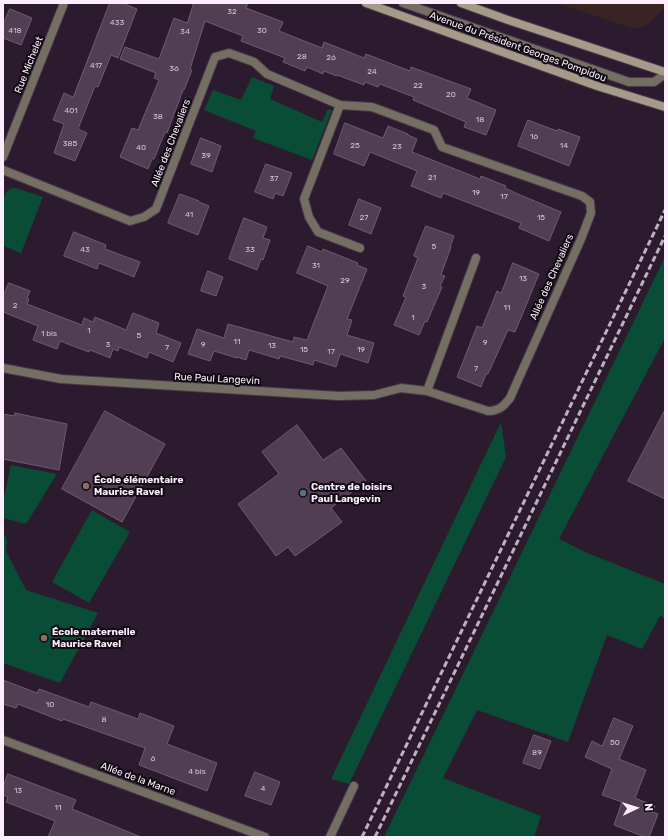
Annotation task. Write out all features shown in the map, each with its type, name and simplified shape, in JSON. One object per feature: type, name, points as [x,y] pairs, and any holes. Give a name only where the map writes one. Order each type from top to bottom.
[{"type":"main road","name":"Avenue du Président Georges Pompidou","points":[[366,3],[597,86],[665,107]]},
{"type":"main road","name":"Avenue du Président Georges Pompidou","points":[[461,3],[665,73]]},
{"type":"street","name":"Rue Michelet","points":[[3,157],[64,3]]},
{"type":"street","name":"Avenue du Président Georges Pompidou","points":[[403,3],[630,82],[654,82],[665,73]]},
{"type":"street","name":"Allée des Chevaliers","points":[[3,170],[130,221],[144,217],[156,209],[216,57],[229,53],[254,62],[267,74],[340,104],[372,107],[434,130],[442,147],[582,196],[590,202],[591,213],[581,239],[510,398],[504,407],[499,410],[488,411],[427,391]]},
{"type":"street","points":[[340,104],[304,199],[309,217],[318,232],[360,248]]},
{"type":"street","points":[[427,391],[476,258]]},
{"type":"street","name":"Rue Paul Langevin","points":[[4,369],[61,379],[339,396],[374,395],[401,388],[427,391]]},
{"type":"street","name":"Allée de la Marne","points":[[3,740],[265,837]]},
{"type":"street","points":[[330,837],[354,786]]},
{"type":"shaded area","points":[[556,3],[665,3],[665,7],[649,24],[639,28],[632,28]]},
{"type":"green space","points":[[252,77],[274,86],[270,99],[322,122],[328,109],[332,110],[312,160],[253,138],[256,131],[204,110],[213,90],[241,100]]},
{"type":"green space","points":[[12,188],[43,197],[21,253],[3,246],[3,200],[6,192]]},
{"type":"green space","points":[[665,257],[665,338],[559,539],[585,552],[665,584],[665,618],[660,616],[642,649],[607,635],[568,742],[477,710],[443,778],[541,816],[534,837],[384,837]]},
{"type":"green space","points":[[501,422],[506,457],[349,784],[331,779]]},
{"type":"green space","points":[[11,465],[57,474],[26,524],[3,518],[3,501]]},
{"type":"green space","points":[[92,510],[130,532],[89,603],[52,582]]},
{"type":"green space","name":"École maternelle Maurice Ravel","points":[[3,534],[5,535],[7,541],[6,551],[26,590],[98,613],[60,683],[3,663]]},
{"type":"building","points":[[110,3],[122,3],[137,9],[118,58],[111,55],[98,87],[95,86],[78,129],[87,133],[75,161],[54,153],[64,124],[53,120],[64,93],[73,97]]},
{"type":"building","points":[[194,3],[248,3],[246,8],[283,22],[279,31],[322,48],[324,42],[364,58],[366,54],[410,71],[411,67],[471,89],[467,98],[496,110],[486,135],[464,127],[466,122],[413,100],[414,97],[380,84],[378,87],[365,82],[364,85],[324,71],[323,74],[307,67],[305,71],[283,62],[285,58],[241,41],[243,36],[205,21],[190,69],[192,70],[167,133],[165,132],[154,159],[152,159],[148,169],[120,157],[132,128],[138,130],[159,80],[154,78],[156,73],[120,59],[125,47],[159,59],[174,18],[187,23]]},
{"type":"building","points":[[10,9],[32,18],[21,45],[3,38],[3,25]]},
{"type":"building","points":[[528,120],[557,131],[558,129],[580,137],[569,166],[518,146]]},
{"type":"building","points":[[345,123],[383,138],[388,126],[408,134],[417,139],[412,152],[480,179],[481,176],[506,186],[505,188],[561,212],[549,241],[519,228],[521,223],[443,193],[441,198],[411,186],[417,171],[370,152],[364,166],[334,154]]},
{"type":"building","points":[[201,138],[221,146],[212,172],[191,164]]},
{"type":"building","points":[[266,164],[292,173],[283,196],[275,193],[273,199],[255,192]]},
{"type":"building","points":[[180,194],[209,206],[198,235],[168,223]]},
{"type":"building","points":[[359,199],[381,208],[371,234],[349,225]]},
{"type":"building","points":[[244,218],[267,227],[263,238],[270,240],[263,260],[261,259],[257,270],[229,259]]},
{"type":"building","points":[[426,226],[454,236],[441,275],[445,276],[440,286],[442,287],[427,322],[425,321],[419,335],[394,325],[406,297],[403,296],[418,258],[414,256]]},
{"type":"building","points":[[74,232],[106,245],[105,249],[140,262],[134,277],[99,263],[97,269],[64,256]]},
{"type":"building","points":[[308,246],[322,252],[323,249],[358,263],[357,265],[367,269],[347,319],[352,320],[347,335],[374,343],[368,363],[340,354],[336,367],[314,360],[313,365],[280,356],[279,359],[249,350],[246,360],[214,351],[210,361],[188,354],[197,329],[224,338],[228,324],[293,342],[294,337],[307,340],[328,286],[297,273]]},
{"type":"building","points":[[513,263],[539,274],[515,332],[508,330],[481,387],[457,377],[477,326],[482,328],[497,291],[501,293]]},
{"type":"building","points":[[208,271],[223,277],[216,296],[201,291]]},
{"type":"building","points":[[9,283],[30,291],[27,298],[29,299],[27,304],[82,325],[84,318],[93,322],[95,317],[126,330],[133,313],[159,323],[156,333],[181,343],[173,362],[149,352],[147,358],[119,347],[118,351],[113,349],[110,358],[60,341],[57,349],[33,340],[38,326],[3,312],[3,297]]},
{"type":"building","points":[[665,410],[665,499],[628,481]]},
{"type":"building","points":[[105,411],[165,444],[122,522],[62,489]]},
{"type":"building","points":[[15,413],[67,424],[59,470],[3,459],[3,414],[15,416]]},
{"type":"building","name":"Centre de loisirs Paul Langevin","points":[[297,425],[323,460],[341,448],[366,481],[331,508],[342,522],[295,556],[288,547],[276,556],[238,504],[279,474],[262,452]]},
{"type":"building","points":[[3,680],[37,693],[39,689],[89,707],[91,702],[138,719],[140,713],[174,726],[167,744],[217,763],[207,791],[139,765],[145,748],[63,719],[62,721],[18,704],[16,708],[3,704]]},
{"type":"building","points":[[614,718],[633,726],[619,759],[646,770],[635,798],[655,806],[652,812],[658,814],[649,837],[645,837],[614,825],[622,802],[602,795],[612,769],[585,757],[592,741],[602,746]]},
{"type":"building","points":[[534,735],[551,741],[540,769],[523,763]]},
{"type":"building","points":[[255,772],[280,782],[271,805],[245,796]]},
{"type":"building","points":[[8,774],[76,800],[72,809],[141,837],[48,837],[55,821],[6,802],[8,797],[3,795],[3,787]]},
{"type":"railway","points":[[362,837],[665,210]]},
{"type":"railway","points":[[375,837],[665,236]]},
{"type":"place","name":"École élémentaire Maurice Ravel","points":[[86,486]]},
{"type":"place","name":"Centre de loisirs Paul Langevin","points":[[303,493]]},
{"type":"place","name":"École maternelle Maurice Ravel","points":[[44,638]]}]
